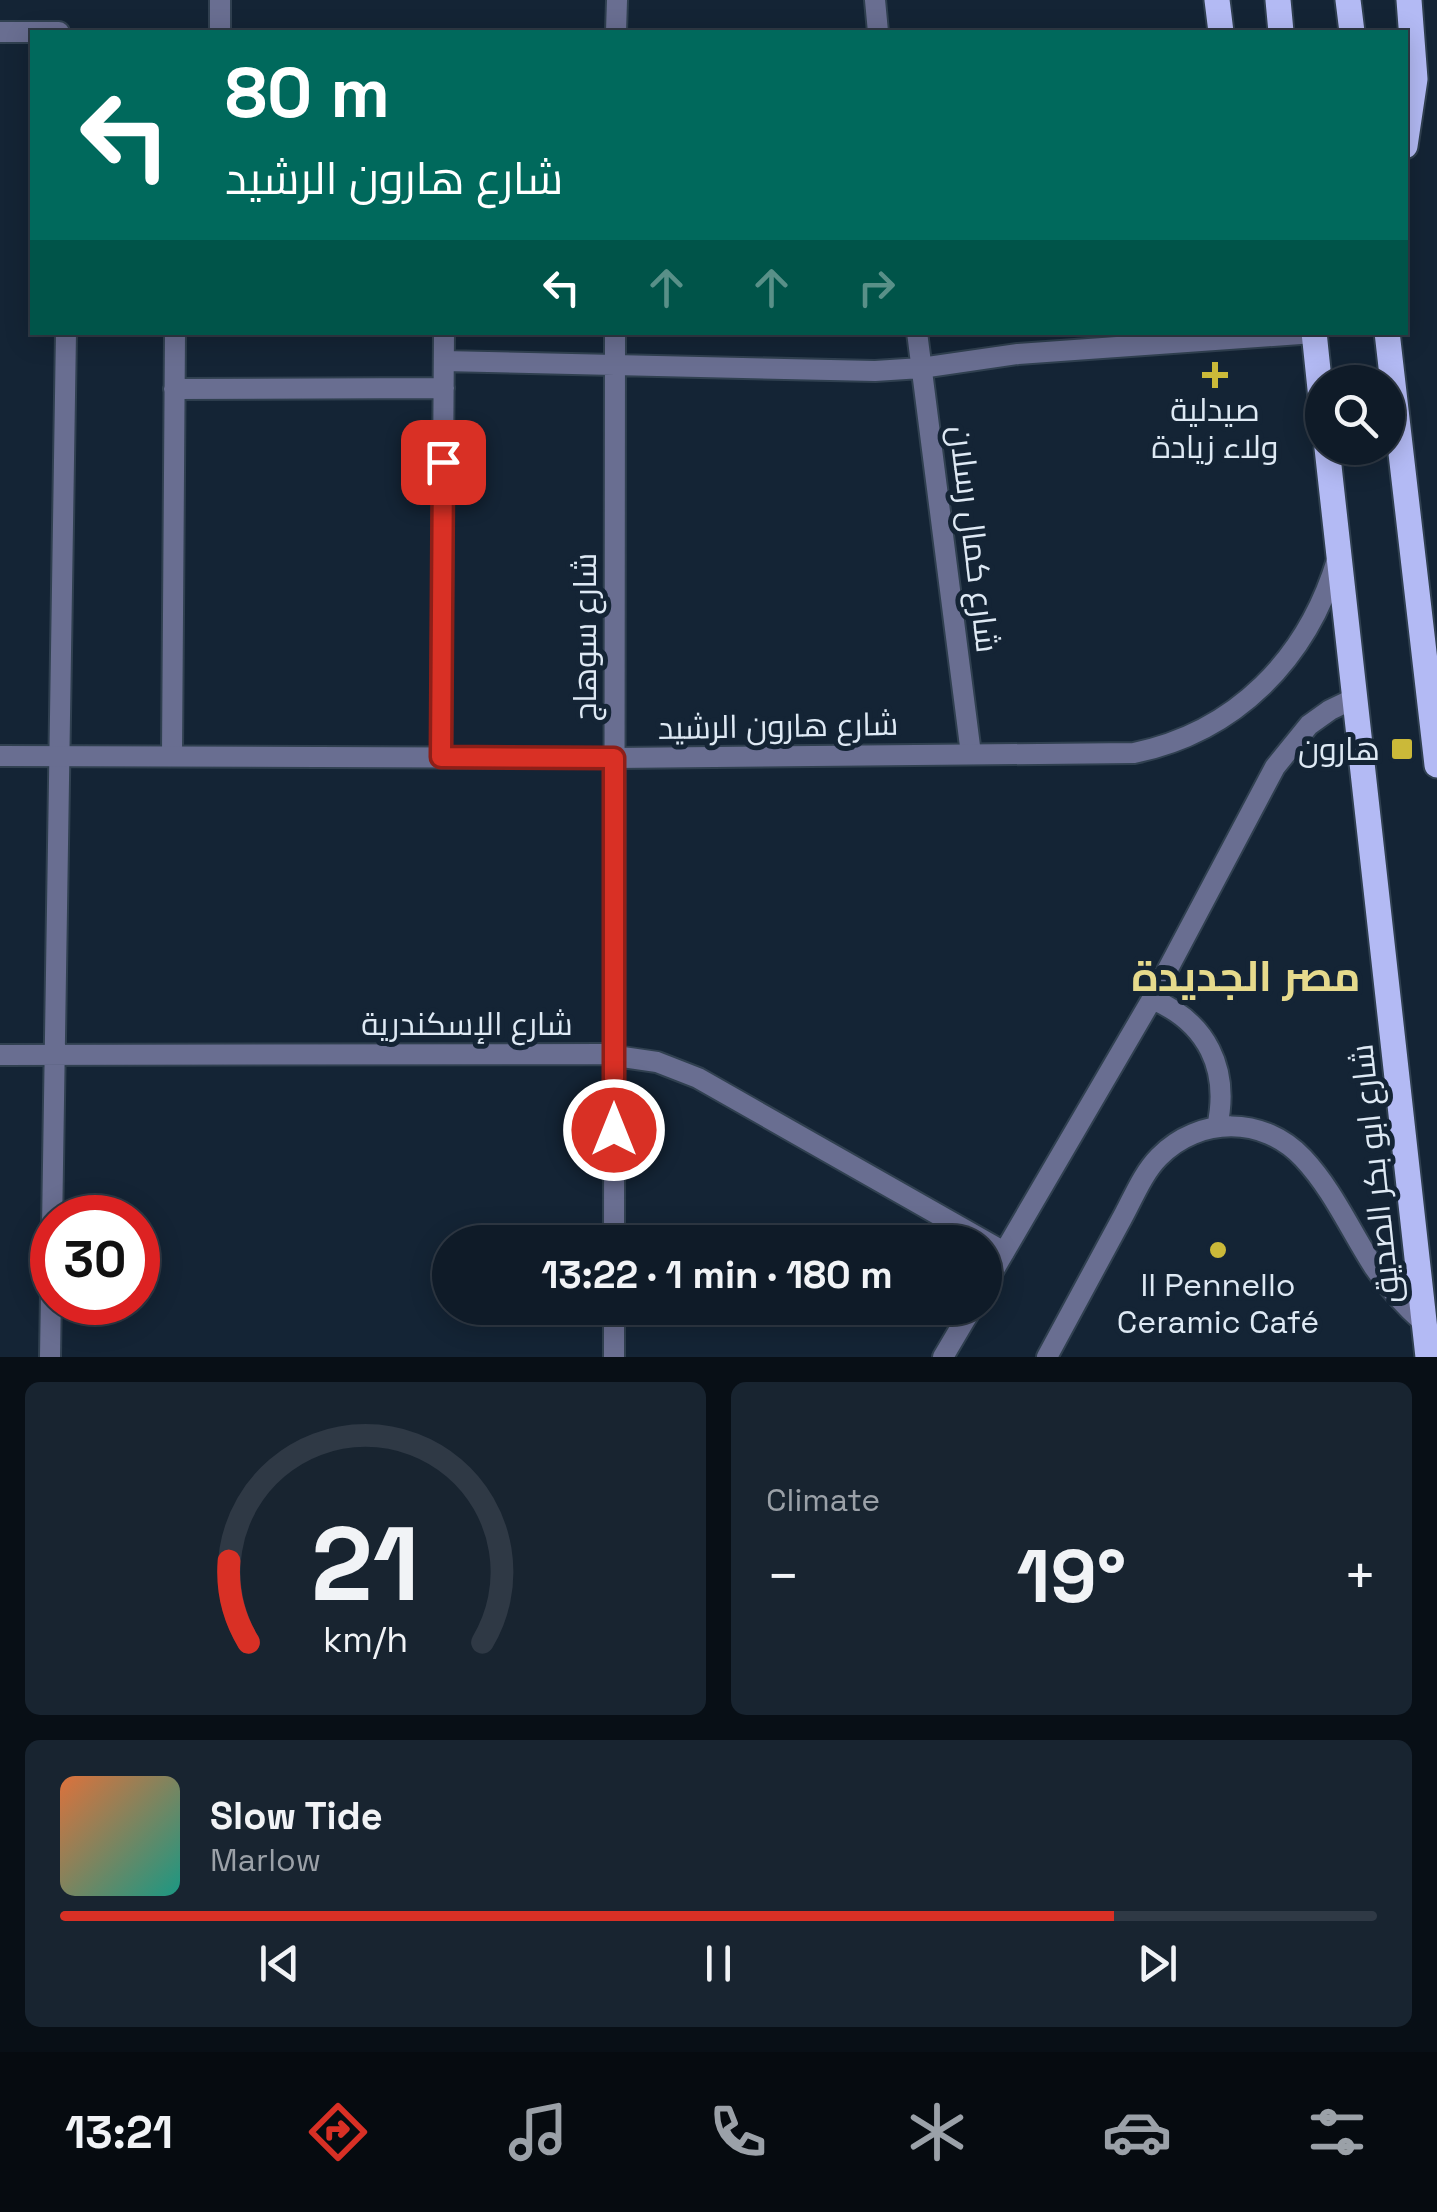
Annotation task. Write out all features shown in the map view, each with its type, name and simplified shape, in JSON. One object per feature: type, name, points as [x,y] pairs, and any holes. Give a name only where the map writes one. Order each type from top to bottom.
[{"type":"main road","points":[[1217,0],[1221,30]]},
{"type":"main road","points":[[1278,0],[1281,30]]},
{"type":"main road","points":[[1348,0],[1352,30]]},
{"type":"main road","points":[[1408,126],[1415,79],[1409,0]]},
{"type":"main road","points":[[1314,335],[1317,365]]},
{"type":"main road","points":[[1387,335],[1437,765]]},
{"type":"main road","name":"شارع ابو بكر الصديق","points":[[1329,465],[1428,1357]]},
{"type":"street","points":[[220,0],[220,30]]},
{"type":"street","points":[[616,0],[616,30]]},
{"type":"street","points":[[875,0],[878,30]]},
{"type":"street","points":[[0,32],[30,32]]},
{"type":"street","points":[[50,1357],[66,335]]},
{"type":"street","points":[[172,756],[175,335]]},
{"type":"street","points":[[441,757],[444,335]]},
{"type":"street","name":"شارع سوهاج","points":[[614,1225],[616,335]]},
{"type":"street","name":"شارع كمال رسلان","points":[[917,335],[972,754]]},
{"type":"street","points":[[444,362],[860,371],[921,368],[1018,354],[1286,335]]},
{"type":"street","points":[[174,388],[444,388]]},
{"type":"street","name":"شارع هارون الرشيد","points":[[0,756],[614,758],[1134,753],[1159,748],[1206,729],[1247,701],[1291,656],[1322,602],[1338,554]]},
{"type":"street","points":[[1002,1255],[1152,999],[1290,745],[1330,710],[1355,698]]},
{"type":"street","points":[[1152,999],[1183,1015],[1209,1044],[1222,1084],[1217,1126]]},
{"type":"street","name":"شارع الإسكندرية","points":[[0,1055],[614,1054],[658,1062],[698,1078],[1004,1252]]},
{"type":"street","points":[[1046,1357],[1152,1165],[1187,1136],[1217,1126],[1249,1127],[1291,1146],[1323,1183],[1383,1279],[1425,1324]]},
{"type":"street","points":[[614,1325],[614,1357]]},
{"type":"street","points":[[943,1357],[962,1325]]},
{"type":"place","name":"صيدلية ولاء زيادة","points":[[1215,375]]},
{"type":"place","name":"هارون","points":[[1402,749]]},
{"type":"place","name":"Il Pennello Ceramic Café","points":[[1218,1250]]},
{"type":"district","name":"مصر الجديدة","points":[[1246,976]]},
{"type":"route","points":[[443,462],[441,757],[614,758],[614,1130]]}]
